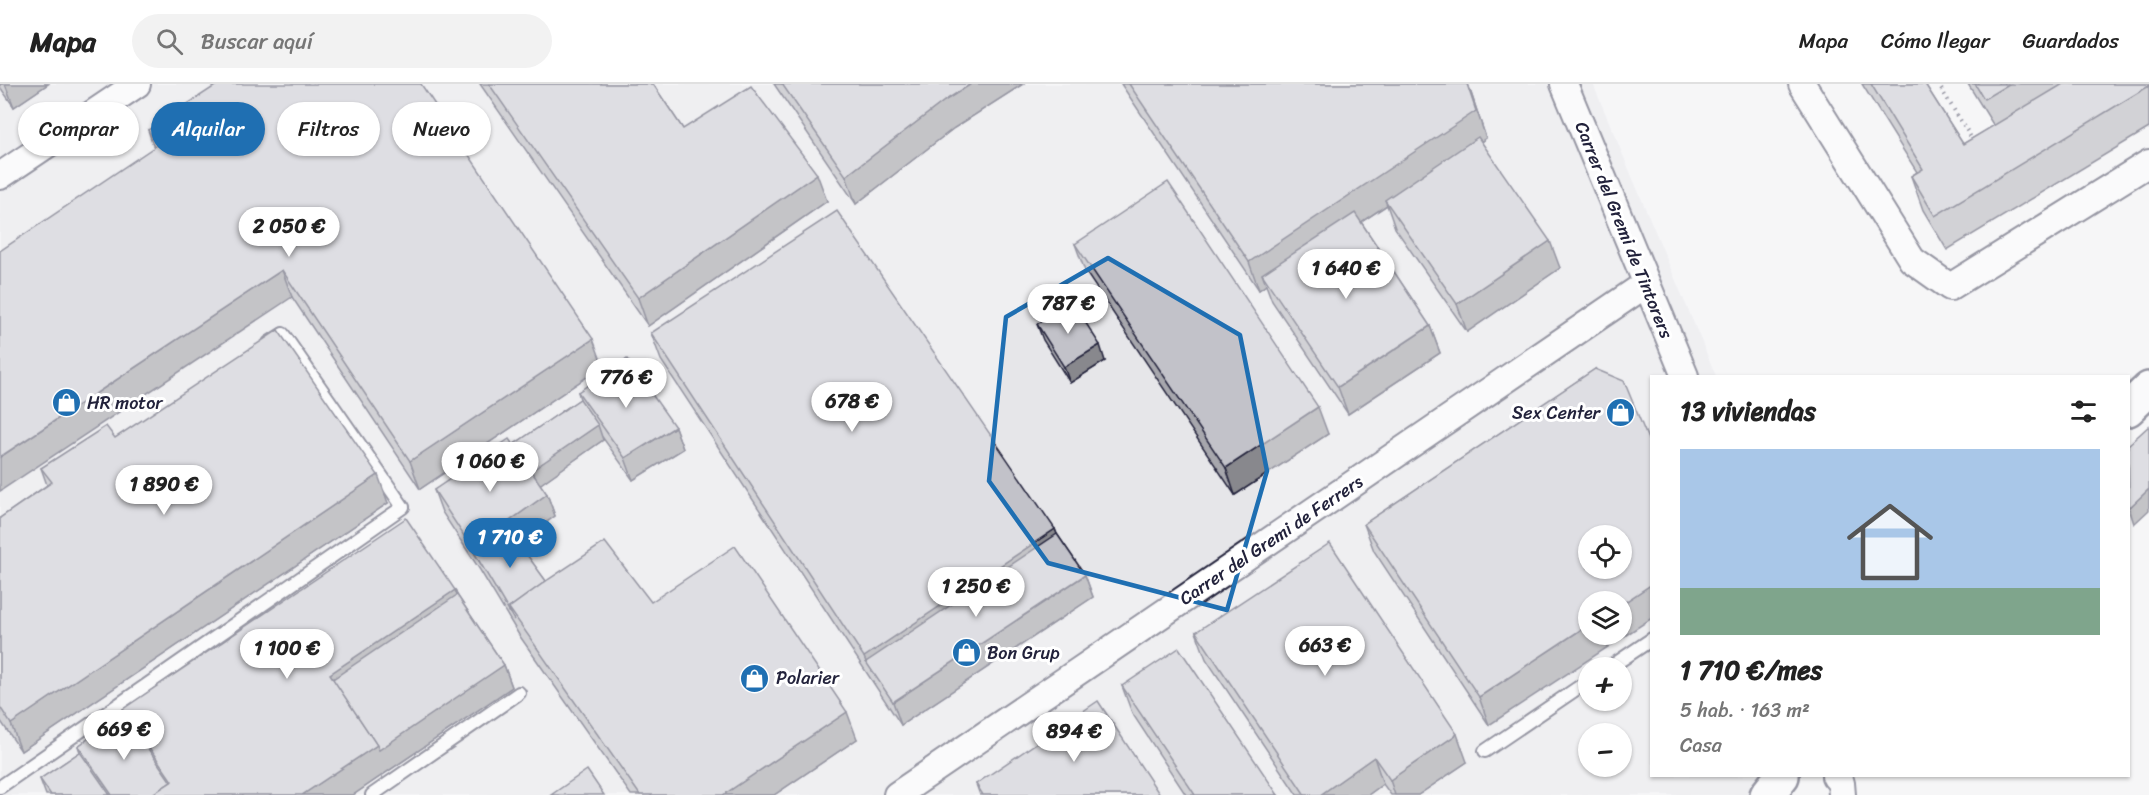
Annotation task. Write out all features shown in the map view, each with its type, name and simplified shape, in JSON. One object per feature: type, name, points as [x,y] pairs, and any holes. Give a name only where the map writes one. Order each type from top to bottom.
[{"type":"main road","points":[[2130,407],[2149,389]]},
{"type":"main road","points":[[1767,795],[1781,777]]},
{"type":"street","points":[[0,176],[137,84]]},
{"type":"street","name":"Carrer del Gremi de Tintorers","points":[[1564,84],[1685,375]]},
{"type":"street","points":[[1802,84],[1912,260],[1950,287],[2149,163]]},
{"type":"street","name":"Carrer del Gremi de Ferrers","points":[[908,792],[1646,284]]},
{"type":"street","points":[[1836,777],[1841,783],[1842,795]]},
{"type":"lane","points":[[0,787],[404,507],[283,334],[254,354]]},
{"type":"lane","points":[[1625,657],[1650,640]]},
{"type":"lane","points":[[1485,751],[1578,688]]},
{"type":"lane","points":[[372,795],[519,693]]},
{"type":"path","points":[[1938,84],[1980,152]]},
{"type":"highlighted area","points":[[1108,258],[1240,335],[1267,471],[1227,610],[1048,563],[989,481],[1006,317]]},
{"type":"shaded area","points":[[0,84],[1593,84],[1716,375],[1650,375],[1650,777],[1781,777],[1767,795],[0,795]]},
{"type":"building","points":[[218,84],[421,84],[433,102],[392,102],[392,156],[470,156],[593,339],[410,461],[282,270],[0,457],[0,251],[151,149],[151,156],[265,156],[265,102],[191,102]]},
{"type":"building","points":[[489,84],[653,84],[683,129],[751,86],[817,174],[638,298]]},
{"type":"building","points":[[782,84],[971,84],[944,101],[846,176]]},
{"type":"building","points":[[1129,84],[1467,84],[1476,111],[1249,262]]},
{"type":"building","points":[[1871,84],[1925,84],[1963,144],[2063,84],[2149,84],[2149,86],[1935,216],[1911,176],[1923,169]]},
{"type":"building","points":[[1975,84],[2009,84],[1984,99]]},
{"type":"building","points":[[1478,137],[1550,241],[1457,304],[1385,200]]},
{"type":"building","points":[[1168,182],[1318,407],[1226,468],[1075,244]]},
{"type":"building","points":[[837,211],[1055,529],[864,657],[651,333]]},
{"type":"building","points":[[1355,213],[1430,326],[1338,387],[1262,274]]},
{"type":"building","points":[[1073,303],[1100,345],[1064,367],[1037,324]]},
{"type":"building","points":[[278,330],[378,475],[11,724],[0,707],[0,518],[52,482],[41,468],[106,426],[115,438]]},
{"type":"building","points":[[627,359],[675,427],[625,458],[578,392]]},
{"type":"building","points":[[1595,369],[1624,381],[1650,444],[1650,585],[1632,597],[1632,591],[1578,591],[1578,632],[1479,697],[1364,524]]},
{"type":"building","points":[[580,399],[598,425],[531,471],[513,445]]},
{"type":"building","points":[[2149,426],[2149,489],[2130,507],[2130,443]]},
{"type":"building","points":[[509,439],[547,494],[472,548],[434,490]]},
{"type":"building","points":[[406,518],[455,590],[330,674],[377,745],[302,795],[151,795],[172,781],[123,709]]},
{"type":"building","points":[[509,530],[546,581],[509,608],[514,620],[475,554]]},
{"type":"building","points":[[1057,534],[1085,575],[893,702],[866,662]]},
{"type":"building","points":[[605,542],[651,602],[735,546],[847,712],[723,795],[640,795],[509,608]]},
{"type":"building","points":[[1330,543],[1457,734],[1390,780],[1374,757],[1320,795],[1305,795],[1196,632]]},
{"type":"building","points":[[457,595],[504,665],[379,750],[333,679]]},
{"type":"building","points":[[1179,648],[1278,795],[1195,795],[1122,686]]},
{"type":"building","points":[[1098,701],[1160,795],[983,795],[976,784]]},
{"type":"building","points":[[124,714],[171,782],[151,795],[112,795],[78,746]]},
{"type":"building","points":[[80,752],[110,795],[51,795],[40,779]]},
{"type":"building","points":[[587,770],[604,795],[551,795]]},
{"type":"place","name":"HR motor","points":[[66,403]]},
{"type":"place","name":"Sex Center","points":[[1621,413]]},
{"type":"place","name":"Bon Grup","points":[[966,653]]},
{"type":"place","name":"Polarier","points":[[755,678]]}]
